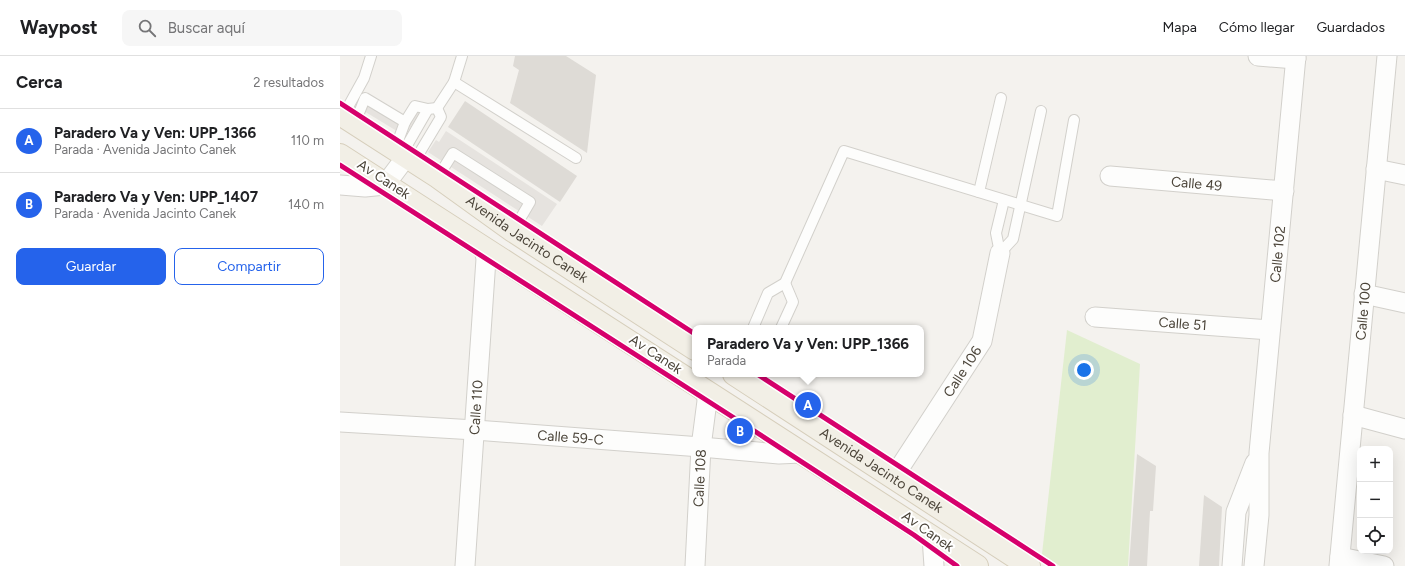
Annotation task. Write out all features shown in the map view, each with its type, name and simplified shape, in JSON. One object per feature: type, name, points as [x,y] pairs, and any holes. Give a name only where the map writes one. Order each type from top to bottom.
[{"type":"main road","name":"Avenida Jacinto Canek","points":[[346,118],[438,177],[513,231],[692,347]]},
{"type":"main road","name":"Avenida Jacinto Canek","points":[[340,155],[978,566]]},
{"type":"main road","name":"Avenida Jacinto Canek","points":[[746,377],[757,380],[893,478],[1029,566]]},
{"type":"street","points":[[1258,56],[1296,57]]},
{"type":"street","name":"Calle 100","points":[[1340,561],[1387,56]]},
{"type":"street","name":"Calle 102","points":[[1254,566],[1260,515],[1259,453],[1296,57]]},
{"type":"street","points":[[340,185],[365,187],[385,185],[404,155]]},
{"type":"street","points":[[1376,169],[1405,175]]},
{"type":"street","name":"Calle 49","points":[[1110,176],[1284,191]]},
{"type":"street","name":"Calle 110","points":[[465,566],[486,259],[484,248]]},
{"type":"street","name":"Calle 106","points":[[893,478],[982,341],[1000,253]]},
{"type":"street","points":[[1364,294],[1405,303]]},
{"type":"street","name":"Calle 51","points":[[1095,316],[1270,330]]},
{"type":"street","name":"Calle 108","points":[[695,566],[701,447],[707,401],[706,392]]},
{"type":"street","points":[[1353,415],[1405,429]]},
{"type":"street","name":"Calle 59-C","points":[[340,422],[474,430],[780,454],[802,452]]},
{"type":"street","name":"Calle 102","points":[[1232,566],[1236,512],[1259,453]]},
{"type":"street","points":[[932,537],[934,566]]},
{"type":"street","points":[[1340,561],[1384,566]]},
{"type":"lane","points":[[346,118],[364,78],[371,56]]},
{"type":"lane","points":[[404,155],[433,109],[454,82],[462,56]]},
{"type":"lane","points":[[454,82],[576,158]]},
{"type":"lane","points":[[346,118],[365,98],[405,122]]},
{"type":"lane","points":[[979,192],[1001,98]]},
{"type":"lane","points":[[415,106],[433,109],[441,117],[404,155],[405,122],[415,106]]},
{"type":"lane","points":[[1000,253],[1013,239],[1041,111]]},
{"type":"lane","points":[[754,325],[768,293],[786,283],[844,151],[1057,216],[1074,120]]},
{"type":"lane","points":[[438,177],[453,153],[530,202],[513,231]]},
{"type":"lane","points":[[1000,253],[996,233],[1004,200]]},
{"type":"lane","points":[[782,325],[793,302],[786,283]]},
{"type":"green space","points":[[1067,330],[1140,364],[1128,566],[1060,566],[1042,554]]},
{"type":"shaded area","points":[[364,94],[405,118],[415,101],[424,106],[405,136],[359,108]]},
{"type":"shaded area","points":[[446,131],[557,204],[542,226],[428,152],[436,140],[439,142]]},
{"type":"building","points":[[515,56],[566,56],[596,75],[587,153],[510,103],[519,70],[513,66]]},
{"type":"building","points":[[465,101],[577,176],[560,202],[448,127]]},
{"type":"building","points":[[1137,454],[1156,466],[1153,511],[1150,511],[1147,566],[1129,566]]},
{"type":"building","points":[[1204,495],[1222,507],[1219,566],[1199,566]]},
{"type":"cycle path","points":[[340,103],[692,332]]},
{"type":"cycle path","name":"Av Canek","points":[[340,165],[756,432],[914,535],[957,566]]},
{"type":"cycle path","points":[[762,377],[1053,566]]},
{"type":"place","name":"Paradero Va y Ven: UPP_1366","points":[[808,405]]},
{"type":"place","name":"Paradero Va y Ven: UPP_1407","points":[[740,431]]}]
